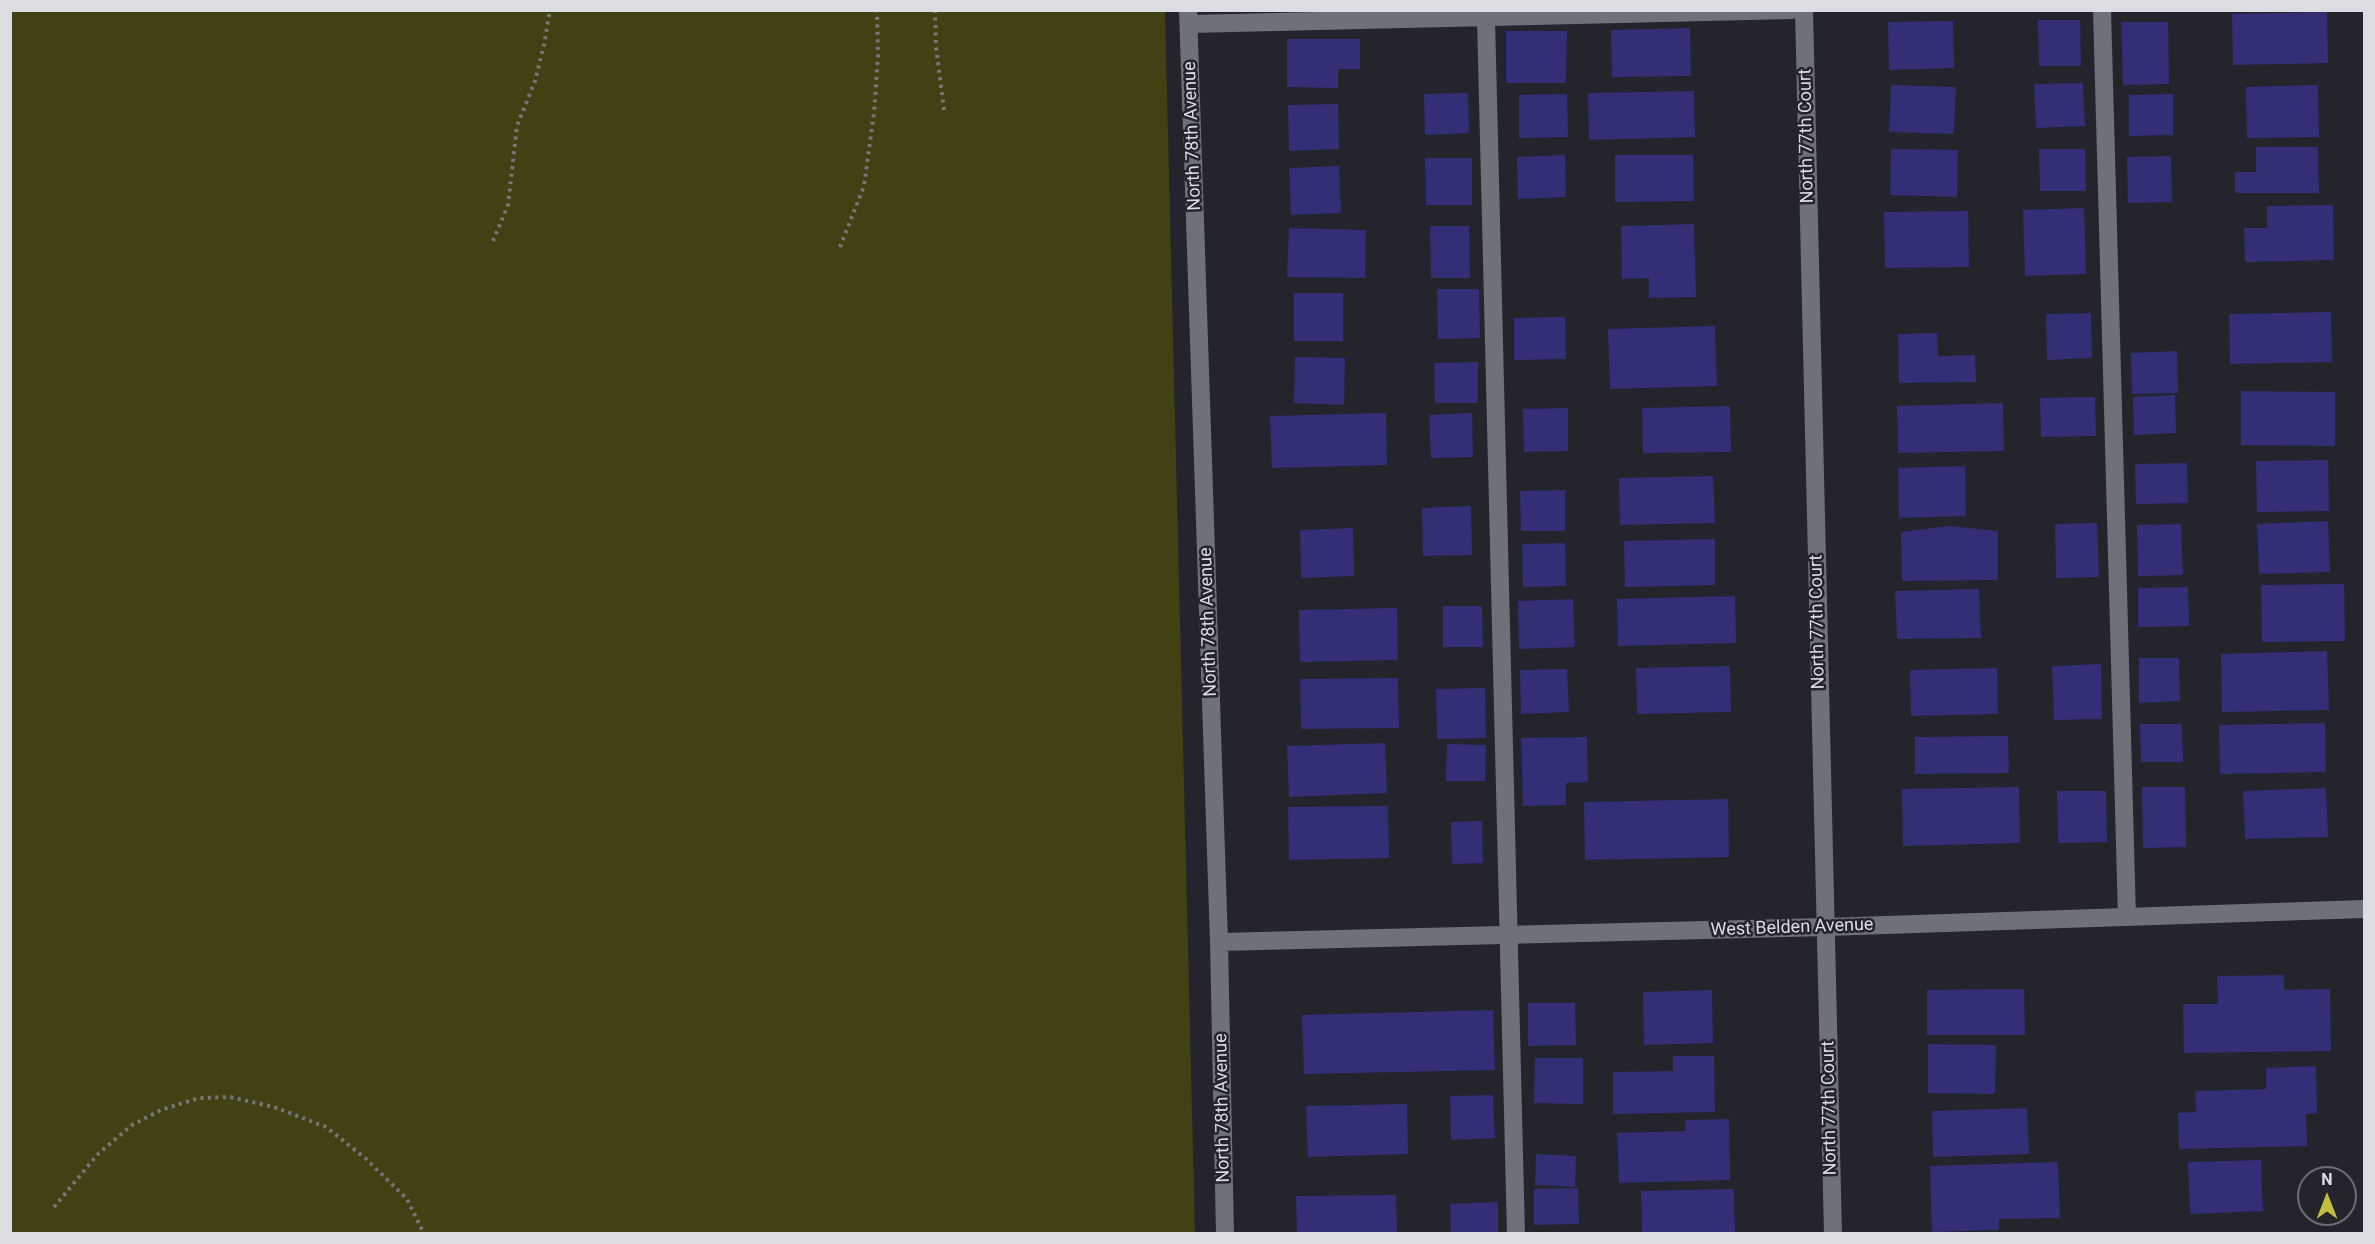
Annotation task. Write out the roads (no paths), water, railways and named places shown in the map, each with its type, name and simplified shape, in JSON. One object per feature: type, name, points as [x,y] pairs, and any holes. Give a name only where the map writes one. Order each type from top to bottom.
[{"type":"street","points":[[1189,17],[1486,18],[1792,10]]},
{"type":"street","name":"North 77th Court","points":[[1804,10],[1833,1233]]},
{"type":"street","points":[[2102,10],[2127,917]]},
{"type":"street","name":"North 78th Avenue","points":[[1189,17],[1219,942],[1226,1233]]},
{"type":"street","points":[[1486,18],[1516,1233]]},
{"type":"street","name":"West Belden Avenue","points":[[1219,942],[1826,927],[2364,909]]}]
